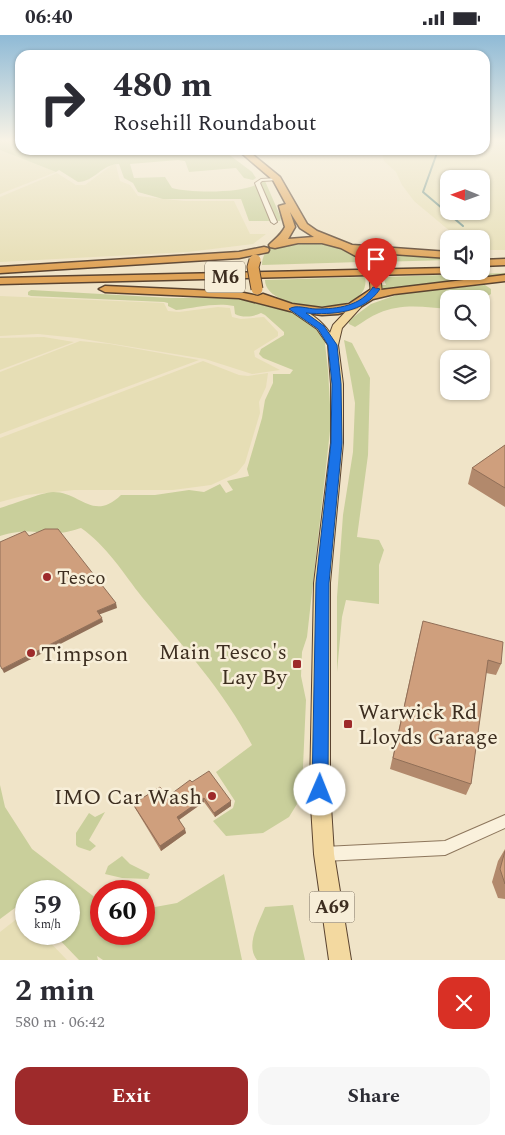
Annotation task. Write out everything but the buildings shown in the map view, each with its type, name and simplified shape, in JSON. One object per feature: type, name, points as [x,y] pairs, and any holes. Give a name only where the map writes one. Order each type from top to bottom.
[{"type":"highway","points":[[275,183],[290,222],[286,235],[275,245]]},
{"type":"highway","points":[[276,183],[303,226],[313,233],[352,247],[379,251],[440,254]]},
{"type":"highway","points":[[0,270],[240,255],[264,250],[275,245],[314,240],[334,241]]},
{"type":"highway","points":[[352,247],[370,265],[377,283],[374,293],[505,278]]},
{"type":"highway","points":[[264,250],[255,260],[253,267],[257,289],[262,297],[293,309],[317,311],[356,307]]},
{"type":"highway","points":[[490,256],[505,256]]},
{"type":"highway","points":[[490,263],[505,262]]},
{"type":"highway","name":"M6","points":[[0,275],[343,269],[440,264]]},
{"type":"highway","points":[[490,270],[505,269]]},
{"type":"highway","name":"M6","points":[[0,281],[356,275],[440,271]]},
{"type":"highway","points":[[0,286],[230,295],[272,302]]},
{"type":"highway","name":"A69","points":[[356,307],[374,293]]},
{"type":"main road","name":"A69","points":[[340,960],[324,855],[320,790],[322,583],[337,443],[337,384],[333,345],[337,327],[356,307]]},
{"type":"main road","points":[[293,309],[321,327],[333,345]]},
{"type":"street","points":[[257,183],[274,222]]},
{"type":"street","points":[[324,855],[445,848],[505,821]]},
{"type":"shaded area","points":[[0,183],[28,183],[0,194]]},
{"type":"shaded area","points":[[33,183],[85,185],[87,183],[125,183],[130,185],[138,196],[184,201],[234,201],[250,234],[266,234],[253,244],[188,252],[0,262],[0,197]]},
{"type":"shaded area","points":[[401,183],[440,183],[440,220],[490,220],[490,183],[505,183],[505,250],[490,250],[490,230],[449,230],[414,201]]},
{"type":"shaded area","points":[[0,296],[164,303],[168,311],[179,312],[218,307],[230,308],[232,317],[241,319],[264,317],[278,332],[278,336],[254,351],[255,357],[280,370],[252,374],[205,359],[77,338],[38,334],[0,336]]},
{"type":"shaded area","points":[[44,337],[74,342],[0,370],[0,338]]},
{"type":"shaded area","points":[[80,341],[110,344],[199,360],[0,434],[0,372]]},
{"type":"shaded area","points":[[203,361],[239,375],[248,376],[268,373],[266,387],[259,402],[260,413],[245,463],[237,473],[211,485],[173,490],[74,490],[26,495],[0,502],[0,438]]},
{"type":"shaded area","points":[[15,920],[15,945],[53,945],[67,960],[0,960],[0,932]]},
{"type":"green space","points":[[133,183],[169,183],[172,188],[180,190],[218,191],[244,189],[258,183],[266,183],[281,218],[280,221],[249,221],[241,199],[163,199],[138,192]]},
{"type":"green space","points":[[298,242],[328,242],[354,253],[360,262],[262,265],[264,255],[278,245]]},
{"type":"green space","points":[[363,250],[386,254],[440,257],[440,260],[376,262],[375,256],[370,256]]},
{"type":"green space","points":[[490,273],[505,273],[505,275],[490,277]]},
{"type":"green space","points":[[440,275],[440,280],[462,280],[393,288],[379,292],[382,285],[386,285],[383,277]]},
{"type":"green space","points":[[365,277],[363,291],[353,300],[337,305],[318,307],[299,305],[282,299],[270,291],[265,280]]},
{"type":"green space","points":[[485,285],[491,289],[490,295],[490,290],[440,290],[440,308],[396,308],[370,317],[355,327],[349,324],[348,321],[371,304],[402,293]]},
{"type":"green space","points":[[31,290],[171,298],[231,296],[268,303],[299,315],[309,320],[324,335],[331,422],[307,637],[302,652],[301,676],[306,700],[302,789],[297,804],[289,817],[263,833],[226,836],[213,821],[233,808],[235,801],[216,772],[252,745],[215,687],[187,650],[142,597],[114,560],[99,543],[81,528],[61,533],[23,532],[0,536],[0,508],[34,496],[53,492],[72,496],[87,504],[102,506],[111,503],[121,495],[155,495],[189,490],[204,492],[220,484],[226,493],[233,490],[227,481],[249,476],[247,469],[262,418],[265,400],[273,383],[273,374],[290,374],[293,370],[263,358],[259,354],[261,349],[284,335],[284,332],[261,313],[248,317],[235,314],[234,306],[212,305],[176,310],[164,302],[31,296],[28,295],[28,292]]},
{"type":"green space","points":[[344,340],[352,343],[370,378],[368,455],[357,537],[379,540],[384,550],[379,565],[379,604],[346,600],[342,617],[337,672],[337,597],[343,515],[353,452],[355,403]]},
{"type":"green space","points":[[0,785],[5,807],[32,849],[72,880],[15,880],[15,908],[0,919]]},
{"type":"green space","points":[[105,812],[89,840],[96,846],[90,851],[78,847],[76,845],[76,833],[89,813],[95,817]]},
{"type":"green space","points":[[122,856],[130,864],[150,874],[148,879],[122,878],[105,874],[108,866]]},
{"type":"green space","points":[[224,874],[242,960],[103,960],[97,956],[98,960],[79,960],[65,945],[80,945],[80,886],[90,894],[90,945],[155,945],[155,907],[177,903]]},
{"type":"green space","points":[[293,905],[305,960],[257,960],[252,948],[254,934],[265,907]]},
{"type":"waterway","points":[[426,183],[423,192],[463,226]]},
{"type":"place","name":"Tesco","points":[[47,577]]},
{"type":"place","name":"Timpson","points":[[31,653]]},
{"type":"place","name":"Main Tesco's Lay By","points":[[297,664]]},
{"type":"place","name":"Warwick Rd Lloyds Garage","points":[[348,724]]},
{"type":"place","name":"IMO Car Wash","points":[[212,796]]},
{"type":"route","points":[[320,790],[322,583],[337,443],[337,384],[333,345],[321,327],[293,309],[317,311],[356,307],[371,296],[376,289]]}]
